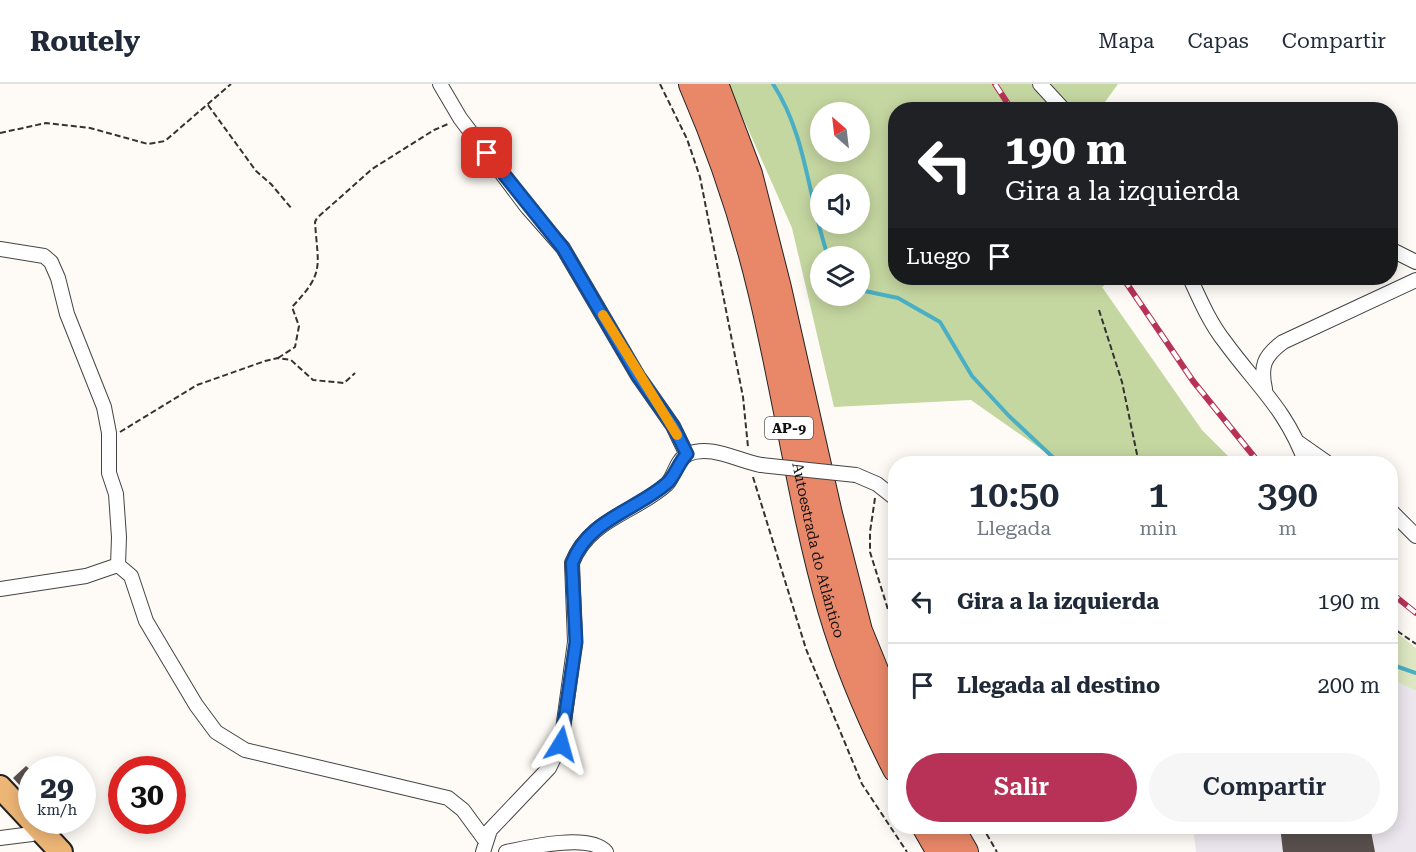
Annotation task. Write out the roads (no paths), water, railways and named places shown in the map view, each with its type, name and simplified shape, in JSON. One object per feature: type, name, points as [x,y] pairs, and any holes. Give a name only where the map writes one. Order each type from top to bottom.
[{"type":"highway","name":"Autoestrada do Atlántico","points":[[693,84],[716,140],[736,200],[761,292],[802,494],[832,612],[861,694],[888,752]]},
{"type":"highway","name":"Autoestrada do Atlántico","points":[[715,84],[749,174],[859,631],[888,702]]},
{"type":"highway","points":[[930,834],[940,852]]},
{"type":"highway","points":[[955,834],[965,852]]},
{"type":"main road","points":[[0,787],[62,852]]},
{"type":"main road","points":[[0,798],[18,818]]},
{"type":"main road","points":[[32,834],[49,852]]},
{"type":"street","points":[[440,84],[460,118],[527,207],[563,248],[638,376],[673,426],[687,454]]},
{"type":"street","points":[[1040,84],[1057,102]]},
{"type":"street","points":[[0,249],[36,254],[51,262],[78,344],[104,407],[109,433],[109,473],[116,494],[118,565]]},
{"type":"street","points":[[1398,253],[1416,262]]},
{"type":"street","points":[[1265,389],[1262,374],[1263,362],[1269,353],[1283,342],[1416,280]]},
{"type":"street","points":[[1194,285],[1223,340],[1265,389],[1299,443],[1303,456]]},
{"type":"street","points":[[1299,443],[1318,456]]},
{"type":"street","points":[[484,846],[490,830],[549,768],[561,744],[576,642],[572,563],[576,551],[588,536],[608,520],[668,483],[687,454],[711,451],[761,465],[856,475],[877,484],[888,493]]},
{"type":"street","points":[[1398,518],[1416,536]]},
{"type":"street","points":[[118,565],[131,576],[146,621],[196,705],[216,732],[245,750],[448,798],[463,810],[484,846]]},
{"type":"street","points":[[0,589],[86,576],[118,565]]},
{"type":"street","points":[[0,838],[32,834]]},
{"type":"street","points":[[506,852],[564,842],[594,844],[606,852]]},
{"type":"waterway","points":[[773,84],[784,104],[800,146],[825,246]]},
{"type":"waterway","points":[[870,292],[898,298],[940,322],[972,376],[1009,416],[1052,456]]},
{"type":"waterway","points":[[1398,667],[1416,673]]},
{"type":"railway","points":[[995,84],[1007,102]]},
{"type":"railway","points":[[1128,285],[1193,381],[1254,456]]},
{"type":"railway","points":[[1398,598],[1416,613]]}]
